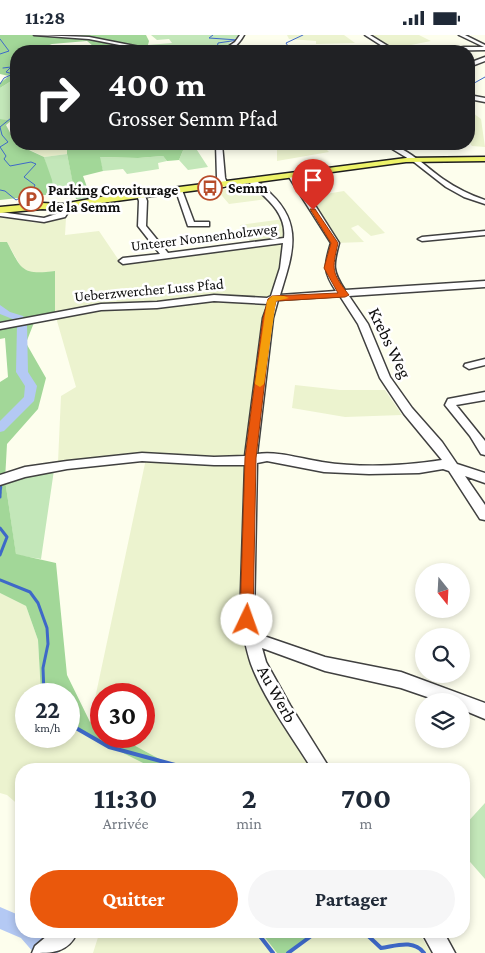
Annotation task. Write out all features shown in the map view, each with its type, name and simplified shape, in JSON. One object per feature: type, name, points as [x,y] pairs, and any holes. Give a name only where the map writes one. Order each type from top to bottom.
[{"type":"main road","points":[[0,209],[63,206],[415,160],[485,159]]},
{"type":"street","points":[[36,35],[89,38],[125,45]]},
{"type":"street","points":[[234,45],[242,35]]},
{"type":"street","points":[[367,35],[383,45]]},
{"type":"street","points":[[462,35],[484,47]]},
{"type":"street","points":[[219,150],[221,176],[224,185]]},
{"type":"street","points":[[398,150],[415,160],[468,198],[485,202]]},
{"type":"street","name":"Krebs Weg","points":[[293,177],[335,243],[328,268],[337,286],[345,295],[362,324],[385,378],[408,411],[438,445],[485,515]]},
{"type":"street","name":"Au Werb","points":[[253,181],[267,193],[286,219],[288,240],[284,268],[272,300],[268,318],[251,458],[247,620],[251,641],[259,664],[284,711],[318,763]]},
{"type":"street","points":[[178,190],[191,224],[206,224]]},
{"type":"street","points":[[141,195],[143,201],[142,225],[164,255]]},
{"type":"street","points":[[0,214],[44,220],[56,218],[63,206]]},
{"type":"street","points":[[422,239],[485,233]]},
{"type":"street","name":"Unterer Nonnenholzweg","points":[[123,261],[288,240]]},
{"type":"street","name":"Ueberzwercher Luss Pfad","points":[[0,327],[25,320],[101,307],[157,305],[214,298],[272,300],[485,284]]},
{"type":"street","points":[[469,366],[485,362]]},
{"type":"street","points":[[485,396],[452,402],[450,405],[474,433],[485,451]]},
{"type":"street","points":[[0,480],[25,473],[115,458],[142,457],[223,461],[267,457],[324,467],[395,469],[443,465],[485,478]]},
{"type":"street","points":[[251,641],[262,641],[350,671],[401,680],[438,693]]},
{"type":"street","points":[[470,705],[485,711]]},
{"type":"street","points":[[42,953],[61,938]]},
{"type":"street","points":[[436,938],[446,953]]},
{"type":"green space","points":[[0,35],[146,35],[149,41],[148,45],[92,45],[87,41],[49,45],[10,45],[10,82],[0,88],[0,83],[9,76],[0,74]]},
{"type":"green space","points":[[151,35],[240,35],[229,43],[241,45],[148,45],[172,43],[169,39],[157,40]]},
{"type":"green space","points":[[287,35],[344,35],[355,43],[316,44],[316,41],[289,39]]},
{"type":"green space","points":[[369,35],[419,35],[431,41],[411,45],[385,45]]},
{"type":"green space","points":[[10,82],[10,120],[0,119],[0,88]]},
{"type":"green space","points":[[475,114],[481,119],[485,147],[475,146]]},
{"type":"green space","points":[[0,119],[10,120],[6,125],[10,133],[10,150],[29,150],[44,157],[52,180],[54,194],[0,200]]},
{"type":"green space","points":[[30,150],[67,150],[67,154],[44,157]]},
{"type":"green space","points":[[67,150],[183,150],[179,160],[167,161],[163,156],[138,158],[100,157],[103,171],[83,176],[91,198],[76,199]]},
{"type":"green space","points":[[183,150],[197,150],[208,167],[188,170],[179,160]]},
{"type":"green space","points":[[277,150],[327,150],[329,152],[277,161]]},
{"type":"green space","points":[[67,154],[75,192],[54,194],[44,157]]},
{"type":"green space","points":[[163,156],[167,161],[158,163],[159,169],[127,174],[123,169],[103,171],[99,157],[138,158]]},
{"type":"green space","points":[[253,186],[267,199],[229,204],[217,190]]},
{"type":"green space","points":[[344,191],[385,233],[371,236],[358,225],[351,228],[364,242],[336,243],[307,197]]},
{"type":"green space","points":[[0,216],[36,223],[66,218],[65,235],[99,231],[120,262],[252,245],[240,225],[284,219],[285,241],[280,269],[266,307],[248,462],[240,630],[252,662],[314,763],[167,763],[139,748],[155,748],[155,683],[98,683],[147,454],[58,462],[61,396],[76,387],[55,314],[55,271],[33,274],[21,267],[7,242],[0,242]]},
{"type":"green space","points":[[0,242],[7,242],[20,265],[29,271],[55,271],[55,314],[35,320],[26,343],[46,378],[38,409],[7,444],[5,480],[16,554],[56,563],[67,675],[71,683],[40,683],[38,640],[26,606],[0,593],[0,382],[8,377],[5,338],[0,339]]},
{"type":"green space","points":[[295,385],[340,390],[385,390],[402,415],[345,417],[292,408]]},
{"type":"green space","points":[[54,470],[41,559],[16,555],[5,480]]},
{"type":"green space","points":[[0,593],[26,606],[38,640],[40,683],[15,683],[15,748],[80,748],[80,732],[90,736],[90,748],[113,748],[143,763],[15,763],[15,802],[7,795],[0,793]]},
{"type":"green space","points":[[80,702],[90,722],[90,736],[80,732]]},
{"type":"green space","points":[[113,748],[139,748],[167,763],[143,763]]},
{"type":"green space","points":[[485,803],[485,879],[470,862],[470,819]]},
{"type":"green space","points":[[98,938],[265,938],[277,953],[93,953]]},
{"type":"green space","points":[[265,938],[311,938],[287,953],[277,953]]},
{"type":"green space","points":[[311,938],[422,938],[431,953],[287,953]]},
{"type":"waterway","points":[[213,35],[209,38],[238,40],[218,43],[218,45]]},
{"type":"waterway","points":[[287,45],[286,43],[303,35]]},
{"type":"waterway","points":[[0,39],[9,51],[0,54]]},
{"type":"waterway","points":[[3,68],[10,67]]},
{"type":"waterway","points":[[10,68],[6,72],[10,73]]},
{"type":"waterway","points":[[0,84],[4,78],[10,75]]},
{"type":"waterway","points":[[475,83],[485,77]]},
{"type":"waterway","points":[[0,190],[5,191],[16,200],[32,192],[35,185],[24,177],[36,164],[31,162],[10,166],[4,159],[6,156],[0,147],[8,142],[2,135],[0,127],[10,119]]},
{"type":"waterway","points":[[0,308],[6,314],[19,318],[22,324],[22,372],[31,386],[30,398],[0,428]]},
{"type":"waterway","points":[[0,494],[1,487]]},
{"type":"waterway","points":[[0,528],[7,537],[0,555]]},
{"type":"waterway","points":[[0,580],[30,592],[38,603],[47,628],[48,644],[43,668],[44,683]]},
{"type":"waterway","points":[[80,730],[109,747],[168,763]]},
{"type":"waterway","points":[[0,918],[15,924]]},
{"type":"waterway","points":[[36,938],[47,953]]},
{"type":"waterway","points":[[261,938],[273,953]]},
{"type":"waterway","points":[[288,953],[308,938]]},
{"type":"waterway","points":[[370,938],[381,948],[410,945],[415,946],[424,953]]},
{"type":"slow traffic","points":[[260,384],[272,299],[284,298]]},
{"type":"place","name":"Semm","points":[[210,188]]},
{"type":"place","name":"Parking Covoiturage de la Semm","points":[[31,199]]},
{"type":"route","points":[[247,620],[251,458],[272,299],[335,294],[345,295],[337,286],[328,268],[335,243],[313,210]]}]
